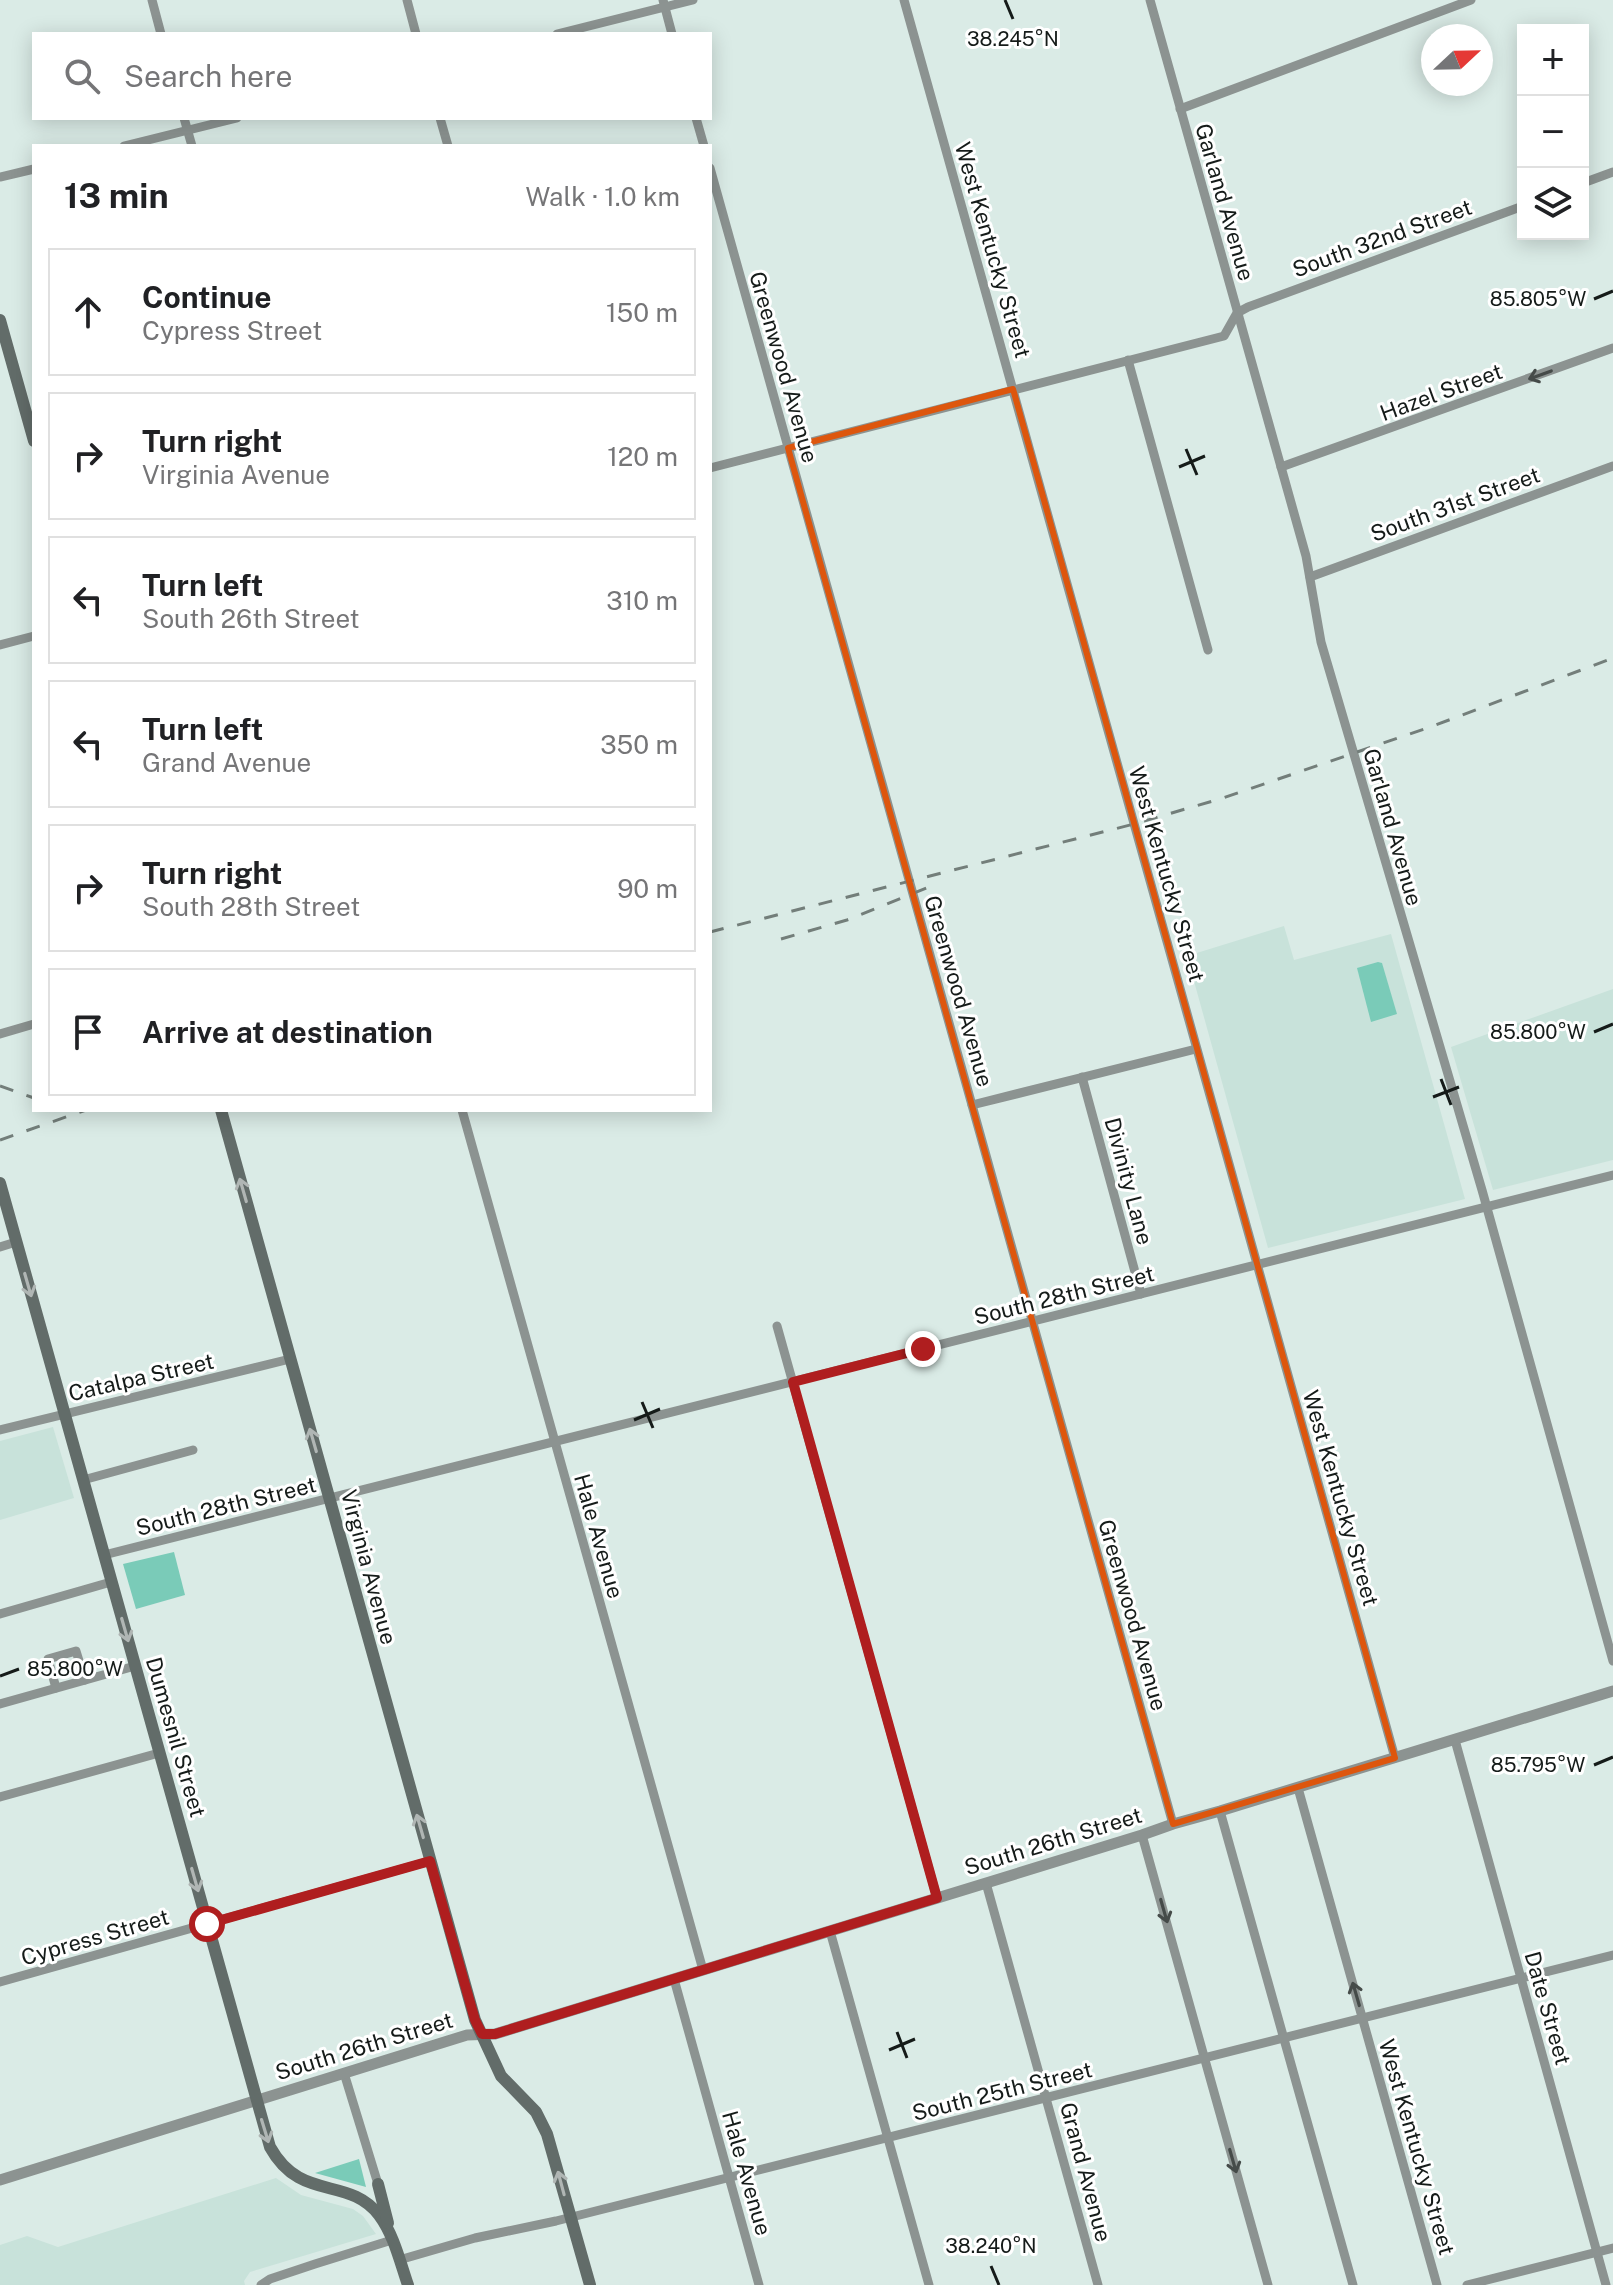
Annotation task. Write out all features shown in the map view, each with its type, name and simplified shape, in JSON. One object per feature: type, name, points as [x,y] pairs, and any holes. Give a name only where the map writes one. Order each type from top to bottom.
[{"type":"main road","points":[[0,320],[32,434]]},
{"type":"main road","name":"Virginia Avenue","points":[[222,1112],[475,2020],[501,2076],[531,2106],[544,2126],[590,2285]]},
{"type":"main road","name":"Dumesnil Street","points":[[0,1183],[270,2147],[283,2166],[299,2179],[363,2201],[379,2215],[392,2240]]},
{"type":"main road","name":"Dumesnil Street","points":[[378,2184],[392,2240],[408,2285]]},
{"type":"street","points":[[152,0],[160,32]]},
{"type":"street","points":[[407,0],[415,32]]},
{"type":"street","points":[[564,32],[664,4],[693,0]]},
{"type":"street","name":"West Kentucky Street","points":[[904,0],[1395,1758]]},
{"type":"street","name":"Garland Avenue","points":[[1150,0],[1281,467],[1310,577],[1316,619],[1329,668],[1487,1207],[1613,1661]]},
{"type":"street","points":[[1180,109],[1471,0]]},
{"type":"street","points":[[664,4],[671,32]]},
{"type":"street","points":[[184,120],[191,144]]},
{"type":"street","points":[[132,144],[229,120]]},
{"type":"street","points":[[441,120],[447,144]]},
{"type":"street","points":[[697,120],[703,144]]},
{"type":"street","points":[[0,177],[32,169]]},
{"type":"street","points":[[1589,181],[1613,172]]},
{"type":"street","name":"Greenwood Avenue","points":[[712,175],[1173,1824]]},
{"type":"street","name":"South 32nd Street","points":[[712,467],[1224,336],[1237,313],[1517,208]]},
{"type":"street","name":"Hazel Street","points":[[1281,467],[1613,348]]},
{"type":"street","points":[[1128,360],[1208,650]]},
{"type":"street","name":"South 31st Street","points":[[1310,577],[1613,466]]},
{"type":"street","points":[[0,645],[32,637]]},
{"type":"street","points":[[0,1034],[32,1025]]},
{"type":"street","points":[[972,1105],[1196,1049]]},
{"type":"street","name":"Divinity Lane","points":[[1082,1077],[1141,1294]]},
{"type":"street","name":"Hale Avenue","points":[[463,1112],[703,1970]]},
{"type":"street","name":"South 28th Street","points":[[104,1555],[1613,1175]]},
{"type":"street","points":[[0,1247],[16,1242]]},
{"type":"street","points":[[777,1326],[937,1898]]},
{"type":"street","name":"Catalpa Street","points":[[0,1430],[290,1359]]},
{"type":"street","points":[[83,1480],[193,1450]]},
{"type":"street","points":[[0,1614],[111,1582]]},
{"type":"street","points":[[56,1688],[48,1659],[76,1651],[85,1680]]},
{"type":"street","points":[[0,1704],[135,1666]]},
{"type":"street","name":"South 26th Street","points":[[0,2180],[467,2035],[495,2034],[1613,1691]]},
{"type":"street","name":"Date Street","points":[[1455,1740],[1606,2285]]},
{"type":"street","points":[[0,1797],[159,1753]]},
{"type":"street","name":"West Kentucky Street","points":[[1298,1788],[1437,2285]]},
{"type":"street","points":[[1220,1811],[1353,2285]]},
{"type":"street","points":[[1142,1835],[1268,2285]]},
{"type":"street","name":"Cypress Street","points":[[0,1982],[430,1861]]},
{"type":"street","name":"Grand Avenue","points":[[986,1883],[1098,2285]]},
{"type":"street","points":[[830,1931],[929,2285]]},
{"type":"street","name":"South 25th Street","points":[[399,2260],[475,2238],[571,2218],[1613,1955]]},
{"type":"street","name":"Hale Avenue","points":[[674,1979],[759,2285]]},
{"type":"street","name":"Dumesnil Street","points":[[344,2073],[378,2184]]},
{"type":"street","points":[[261,2285],[270,2279],[392,2240]]},
{"type":"street","points":[[1467,2285],[1613,2248]]},
{"type":"highlighted area","points":[[1013,389],[1395,1758],[1173,1824],[788,448]]},
{"type":"shaded area","points":[[1284,926],[1294,960],[1391,934],[1465,1199],[1268,1248],[1187,956]]},
{"type":"shaded area","points":[[1613,989],[1613,1160],[1493,1190],[1451,1047]]},
{"type":"shaded area","points":[[53,1427],[74,1498],[0,1520],[0,1441]]},
{"type":"shaded area","points":[[276,2178],[301,2195],[353,2209],[363,2216],[376,2234],[250,2272],[245,2285],[0,2285],[0,2245],[27,2236],[58,2247]]},
{"type":"green space","points":[[1382,963],[1397,1014],[1371,1022],[1357,968]]},
{"type":"green space","points":[[174,1552],[185,1595],[136,1609],[123,1564]]},
{"type":"green space","points":[[359,2159],[366,2187],[315,2173]]},
{"type":"railway","points":[[712,931],[1134,824],[1223,798],[1433,726],[1613,658]]},
{"type":"railway","points":[[781,939],[847,920],[939,883]]},
{"type":"railway","points":[[0,1086],[32,1097]]},
{"type":"railway","points":[[0,1140],[80,1112]]},
{"type":"route","points":[[207,1924],[430,1861],[475,2020],[482,2034],[495,2034],[937,1898],[793,1382],[923,1349]]}]
